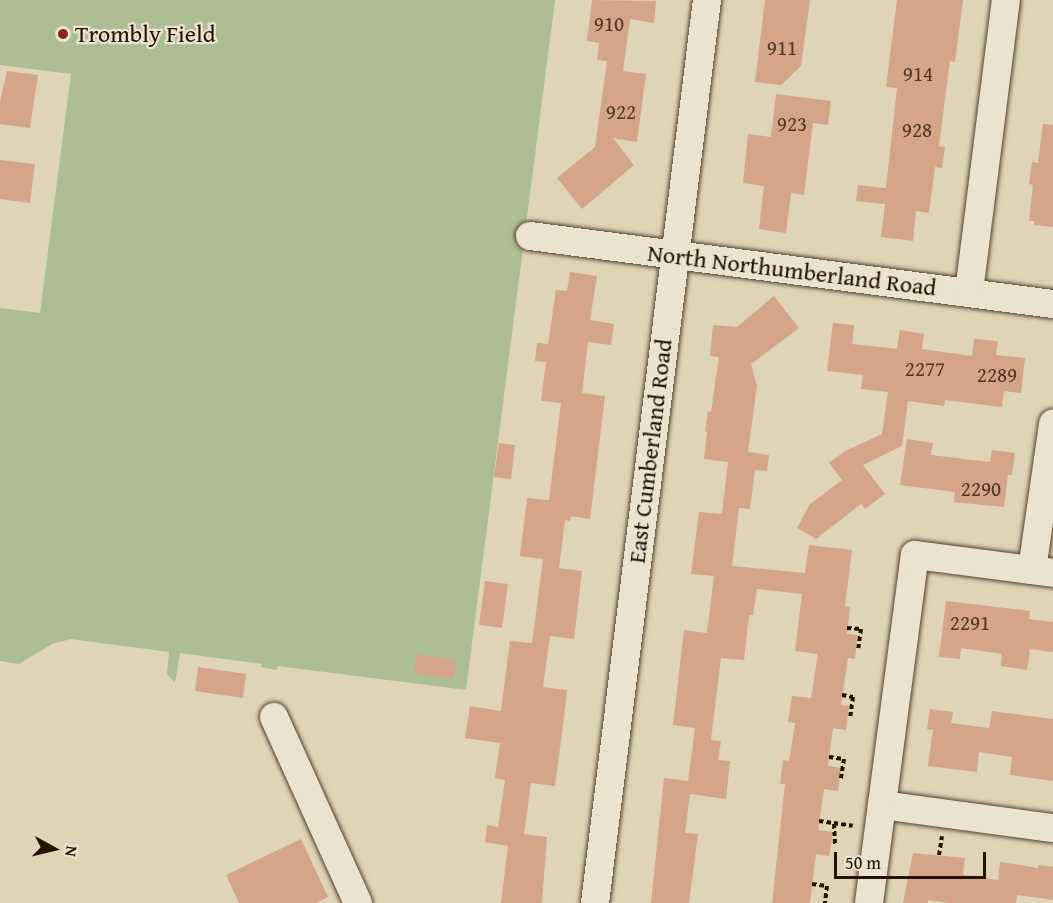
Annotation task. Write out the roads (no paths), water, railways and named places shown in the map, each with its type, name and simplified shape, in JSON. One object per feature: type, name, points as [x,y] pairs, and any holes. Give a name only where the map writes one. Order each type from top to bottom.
[{"type":"street","name":"East Cumberland Road","points":[[595,903],[706,0]]},
{"type":"street","points":[[969,292],[1006,0]]},
{"type":"street","name":"North Northumberland Road","points":[[530,236],[1053,304]]},
{"type":"street","points":[[869,903],[915,555],[1043,572],[1053,423]]},
{"type":"street","points":[[274,717],[358,903]]},
{"type":"street","points":[[882,805],[1053,828]]},
{"type":"place","name":"Trombly Field","points":[[63,34]]}]
